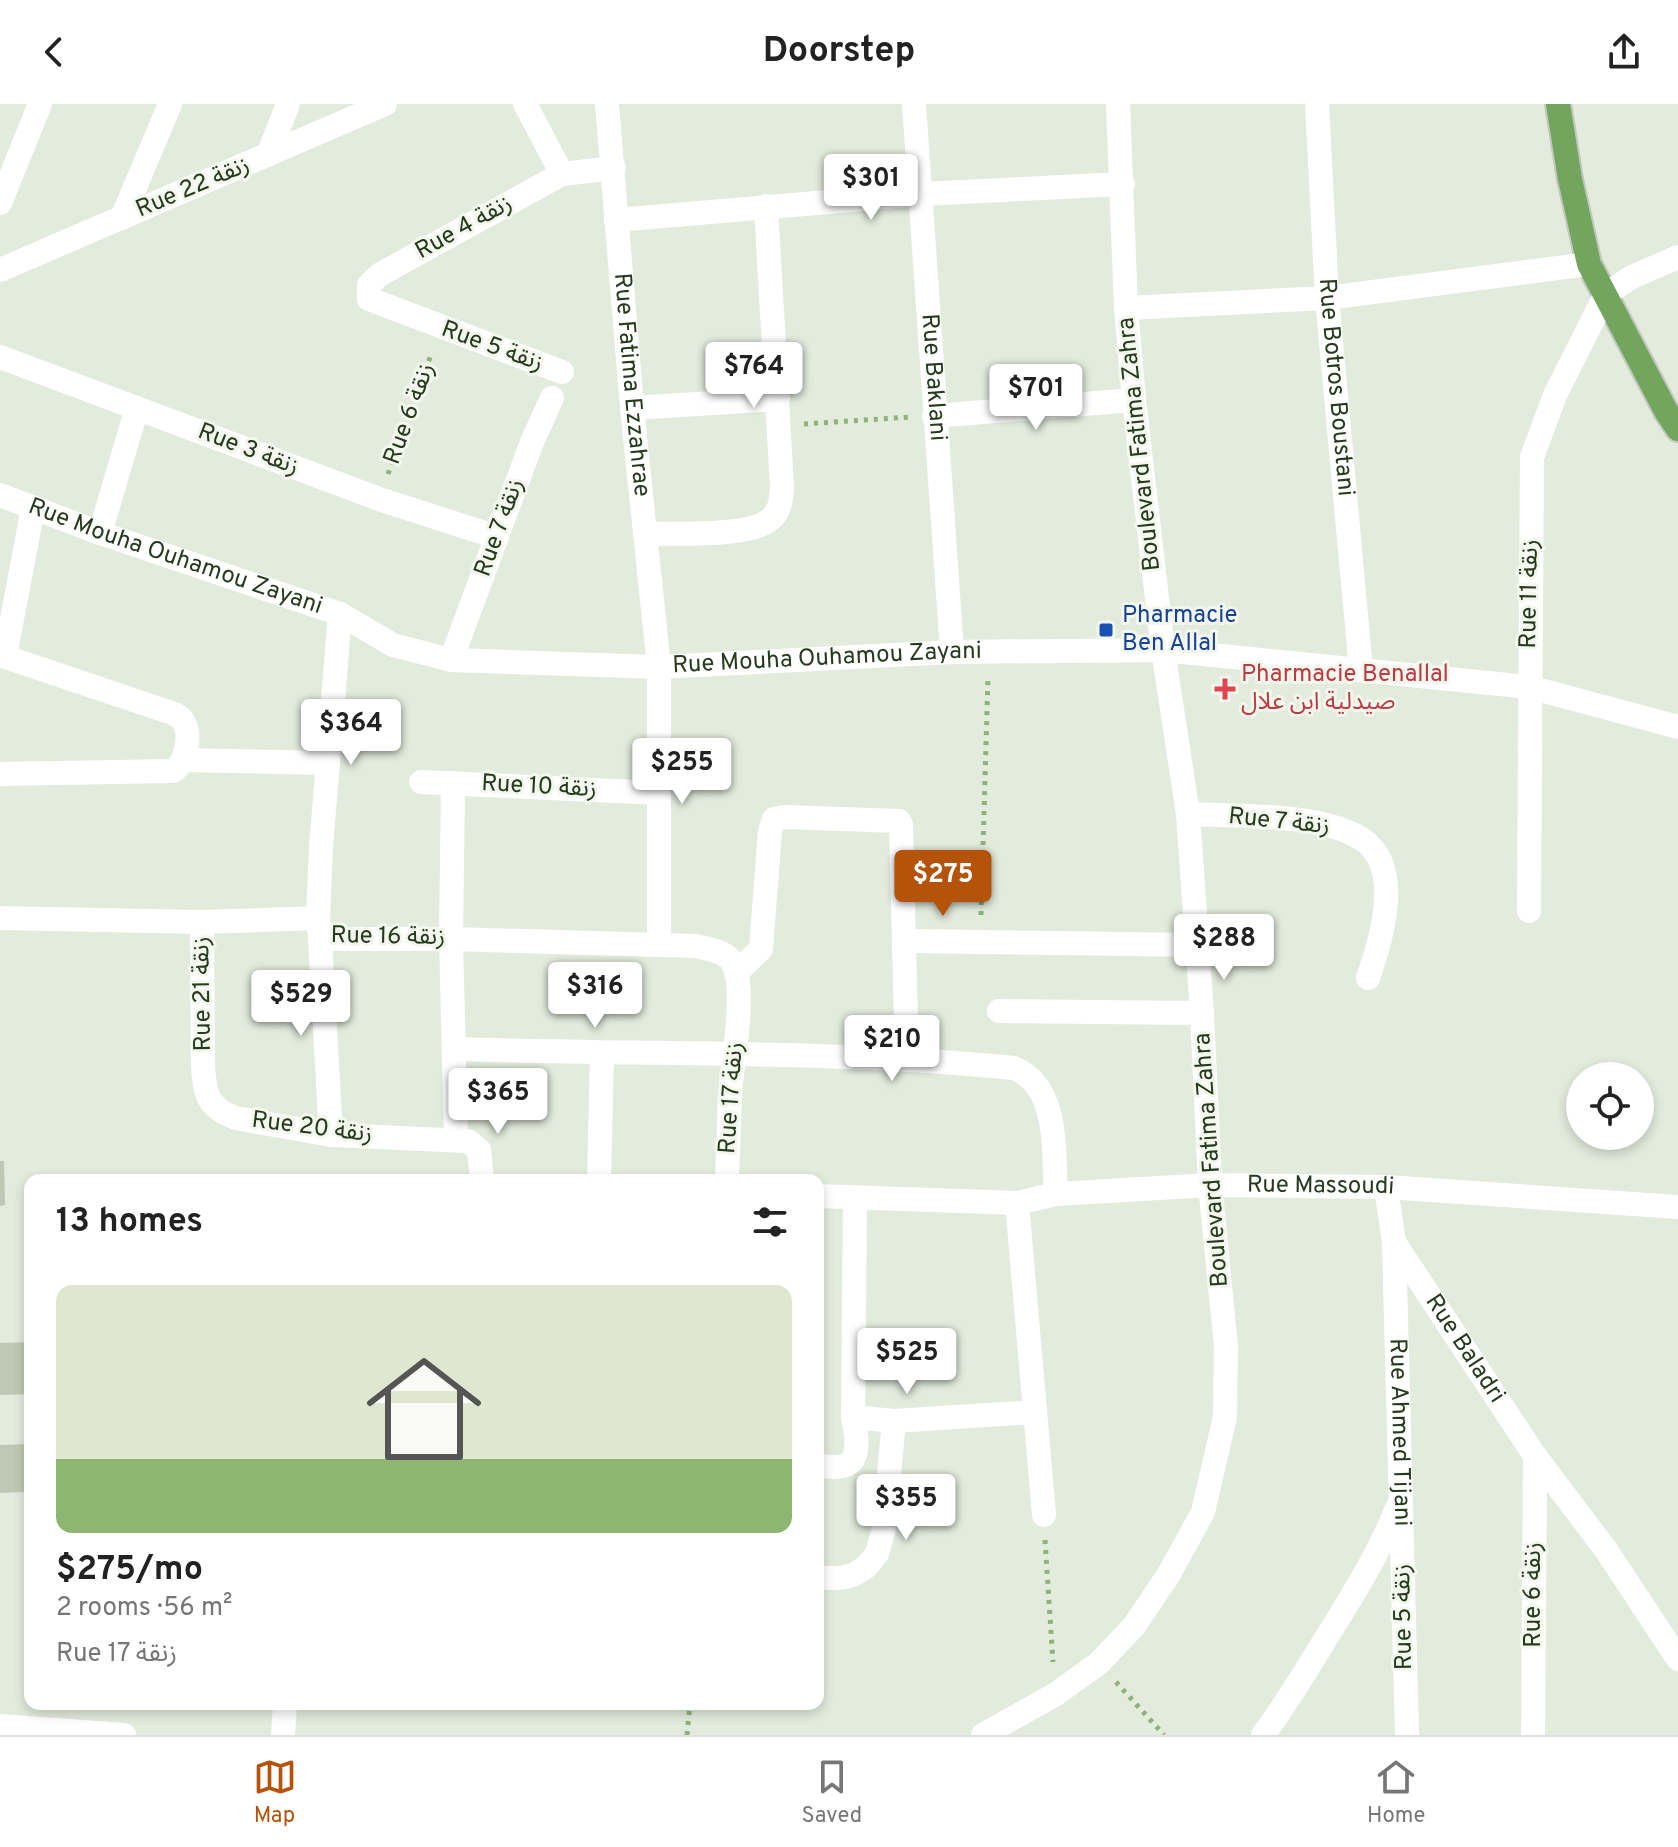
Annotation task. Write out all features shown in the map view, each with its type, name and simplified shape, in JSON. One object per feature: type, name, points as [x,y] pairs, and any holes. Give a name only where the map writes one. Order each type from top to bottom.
[{"type":"main road","points":[[1558,104],[1570,179],[1589,264],[1678,429]]},
{"type":"street","points":[[0,203],[40,104]]},
{"type":"street","points":[[122,218],[170,104]]},
{"type":"street","points":[[268,155],[288,104]]},
{"type":"street","name":"Rue 22 زنقة","points":[[0,270],[385,104]]},
{"type":"street","points":[[525,104],[562,174],[614,168]]},
{"type":"street","name":"Rue Fatima Ezzahrae","points":[[607,104],[632,408],[659,667],[659,945]]},
{"type":"street","name":"Rue Baklani","points":[[914,104],[952,652]]},
{"type":"street","name":"Boulevard Fatima Zahra","points":[[983,1735],[1056,1694],[1099,1663],[1134,1626],[1169,1574],[1203,1512],[1225,1417],[1226,1346],[1210,1185],[1188,814],[1163,650],[1134,400],[1126,308],[1118,104]]},
{"type":"street","name":"Rue Botros Boustani","points":[[1317,104],[1327,298],[1361,670]]},
{"type":"street","name":"Rue 4 زنقة","points":[[369,285],[379,275],[562,174]]},
{"type":"street","points":[[616,220],[922,194],[1123,184]]},
{"type":"street","points":[[645,534],[744,530],[770,520],[780,507],[778,399],[766,206]]},
{"type":"street","points":[[1606,294],[1632,277],[1678,257]]},
{"type":"street","points":[[1126,308],[1327,298],[1589,264]]},
{"type":"street","name":"Rue 5 زنقة","points":[[369,285],[369,299],[562,372]]},
{"type":"street","name":"Rue 11 زنقة","points":[[1529,911],[1532,457],[1555,395],[1606,294]]},
{"type":"street","name":"Rue 3 زنقة","points":[[0,357],[379,499],[497,537]]},
{"type":"street","name":"Rue 7 زنقة","points":[[451,660],[532,442],[552,398]]},
{"type":"street","points":[[632,408],[778,399]]},
{"type":"street","points":[[934,416],[1134,400]]},
{"type":"street","points":[[100,533],[137,408]]},
{"type":"street","name":"Rue Mouha Ouhamou Zayani","points":[[0,495],[100,533],[340,614],[393,645],[451,660],[659,667],[952,652],[1163,650],[1529,687],[1678,727]]},
{"type":"street","points":[[0,774],[163,773],[180,766],[183,760],[186,730],[183,719],[3,656],[33,508]]},
{"type":"street","points":[[331,1135],[319,928],[327,763],[340,614]]},
{"type":"street","points":[[183,760],[327,763]]},
{"type":"street","name":"Rue 10 زنقة","points":[[421,782],[658,793]]},
{"type":"street","points":[[453,783],[451,939],[456,1139],[468,1141],[479,1150],[481,1174]]},
{"type":"street","name":"Rue 7 زنقة","points":[[1188,814],[1315,822],[1352,832],[1373,849],[1383,871],[1386,901],[1382,940],[1368,978]]},
{"type":"street","points":[[736,973],[758,955],[763,943],[770,831],[774,819],[895,819],[901,825],[907,1060]]},
{"type":"street","name":"Rue 16 زنقة","points":[[0,918],[202,922],[451,939],[696,946],[718,951],[731,960],[736,973]]},
{"type":"street","name":"Rue 21 زنقة","points":[[202,922],[203,1066]]},
{"type":"street","points":[[904,941],[1198,945]]},
{"type":"street","name":"Rue 17 زنقة","points":[[727,1174],[730,1090],[739,1016],[736,973]]},
{"type":"street","points":[[999,1011],[1202,1013]]},
{"type":"street","points":[[455,1049],[602,1054],[735,1052],[1014,1068],[1028,1074],[1044,1097],[1051,1120],[1056,1194]]},
{"type":"street","points":[[599,1174],[602,1054]]},
{"type":"street","name":"Rue 20 زنقة","points":[[203,1066],[205,1090],[210,1103],[222,1113],[331,1135],[456,1139]]},
{"type":"street","name":"Rue Massoudi","points":[[824,1196],[1017,1203],[1056,1194],[1210,1185],[1386,1187],[1678,1207]]},
{"type":"street","name":"Rue Ahmed Tijani","points":[[1263,1735],[1289,1699],[1365,1576],[1401,1499],[1394,1242],[1386,1187]]},
{"type":"street","points":[[824,1466],[848,1467],[853,1460],[856,1440],[853,1417],[855,1198]]},
{"type":"street","points":[[1017,1203],[1044,1515]]},
{"type":"street","name":"Rue Baladri","points":[[1394,1242],[1535,1456],[1606,1550],[1678,1659]]},
{"type":"street","points":[[853,1417],[894,1421],[1035,1412]]},
{"type":"street","points":[[824,1578],[853,1575],[866,1567],[882,1545],[894,1421]]},
{"type":"street","name":"Rue 6 زنقة","points":[[1533,1735],[1535,1456]]},
{"type":"street","name":"Rue 5 زنقة","points":[[1401,1499],[1407,1735]]},
{"type":"street","points":[[283,1735],[285,1710]]},
{"type":"street","points":[[0,1726],[124,1735]]},
{"type":"path","name":"Rue 6 زنقة","points":[[379,499],[441,328]]},
{"type":"path","points":[[779,426],[934,416]]},
{"type":"path","points":[[980,943],[989,652]]},
{"type":"path","points":[[1044,1515],[1056,1694]]},
{"type":"path","points":[[1099,1663],[1164,1735]]},
{"type":"path","points":[[687,1735],[689,1710]]},
{"type":"building","points":[[0,1161],[4,1161],[5,1205],[0,1206]]},
{"type":"building","points":[[24,1342],[24,1394],[0,1395],[0,1343]]},
{"type":"building","points":[[24,1444],[24,1492],[0,1493],[0,1445]]},
{"type":"place","name":"Pharmacie Ben Allal","points":[[1106,630]]},
{"type":"place","name":"Pharmacie Benallal صيدلية ابن علال","points":[[1225,689]]}]
